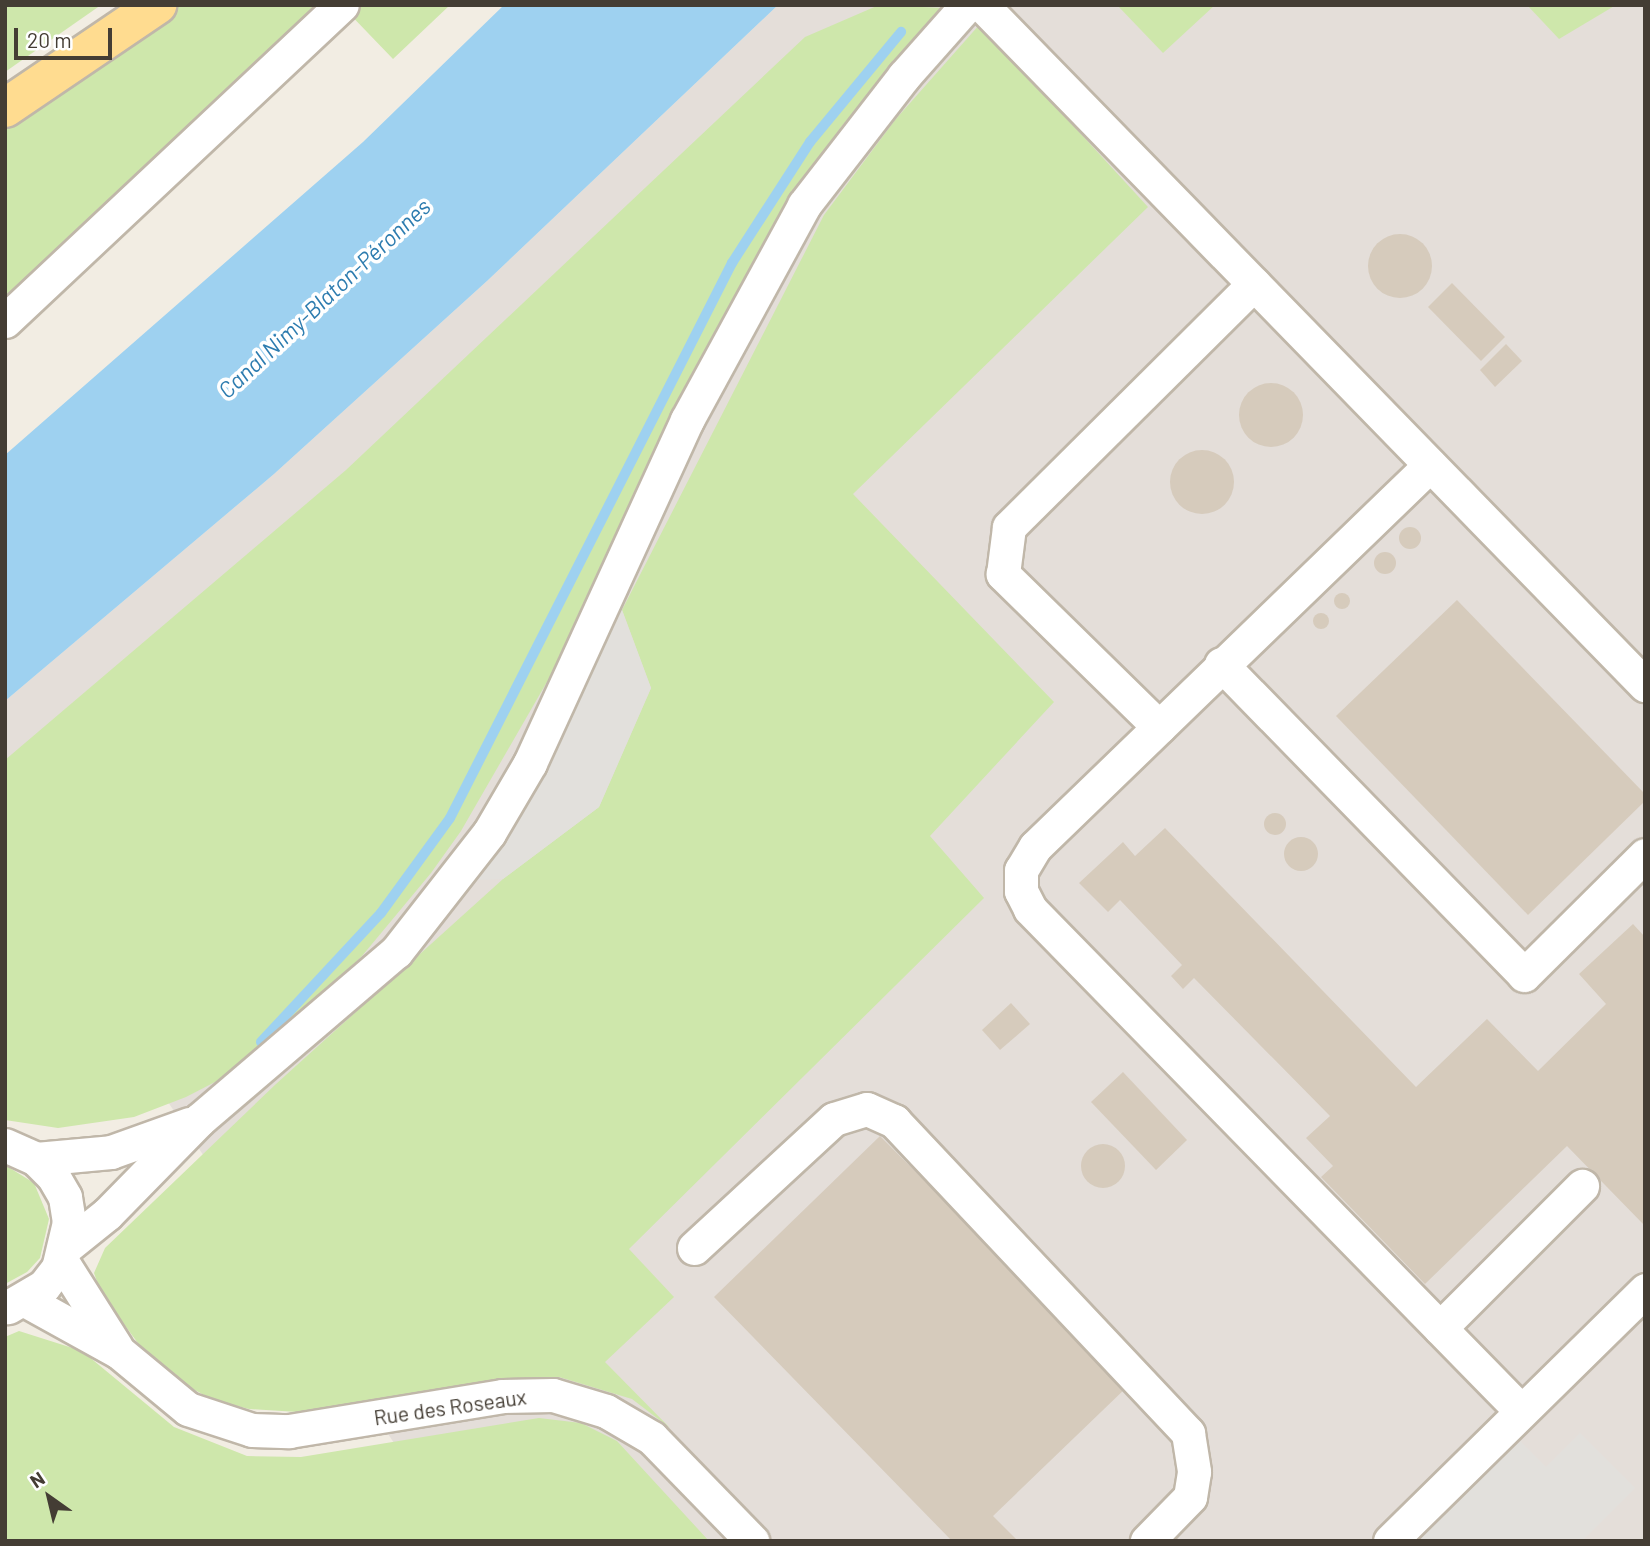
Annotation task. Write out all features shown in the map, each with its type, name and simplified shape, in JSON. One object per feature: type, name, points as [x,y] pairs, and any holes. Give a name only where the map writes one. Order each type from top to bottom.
[{"type":"main road","points":[[5,108],[157,5]]},
{"type":"street","points":[[5,321],[342,5]]},
{"type":"street","points":[[15,1304],[44,1286],[64,1253],[107,1214],[199,1120],[396,952],[489,833],[530,763],[687,420],[798,216],[904,76],[967,5]]},
{"type":"street","points":[[982,5],[1645,685]]},
{"type":"street","points":[[1159,727],[1003,574],[1009,527],[1254,284]]},
{"type":"street","points":[[1430,465],[1221,664],[1035,847],[1021,870],[1021,891],[1030,909],[1521,1411]]},
{"type":"street","points":[[1221,664],[1524,975],[1645,855]]},
{"type":"street","points":[[694,1248],[834,1119],[867,1109],[894,1121],[1188,1433],[1194,1472],[1190,1497],[1147,1541]]},
{"type":"street","points":[[36,1159],[111,1152],[199,1120]]},
{"type":"street","points":[[5,1145],[36,1159],[65,1198],[69,1222],[64,1253]]},
{"type":"street","points":[[1440,1328],[1582,1186]]},
{"type":"street","name":"Rue des Roseaux","points":[[64,1253],[120,1352]]},
{"type":"street","points":[[1390,1541],[1645,1290]]},
{"type":"street","name":"Rue des Roseaux","points":[[15,1304],[120,1352],[188,1409],[252,1430],[289,1431],[502,1396],[553,1395],[606,1411],[652,1438],[752,1541]]},
{"type":"shaded area","points":[[778,5],[1645,5],[1645,1541],[459,1541],[5,856],[5,701],[274,474],[487,281]]},
{"type":"shaded area","points":[[612,583],[651,688],[599,807],[503,879],[454,881]]},
{"type":"shaded area","points":[[1506,1427],[1546,1467],[1580,1433],[1635,1488],[1582,1541],[1392,1541]]},
{"type":"green space","points":[[5,5],[101,5],[5,72]]},
{"type":"green space","points":[[157,5],[450,5],[393,59],[342,6],[5,321],[5,108]]},
{"type":"green space","points":[[879,5],[944,8],[841,127],[781,215],[559,661],[461,831],[431,873],[362,956],[248,1065],[186,1097],[134,1117],[58,1128],[5,1120],[5,760],[346,470],[805,37]]},
{"type":"green space","points":[[1117,5],[1215,5],[1163,53]]},
{"type":"green space","points":[[1527,5],[1616,5],[1559,39]]},
{"type":"green space","points":[[980,24],[1148,207],[853,494],[1054,702],[930,836],[984,898],[629,1249],[674,1297],[605,1362],[670,1428],[632,1399],[559,1377],[502,1379],[298,1412],[249,1409],[211,1399],[157,1369],[101,1293],[94,1273],[105,1248],[276,1084],[503,879],[599,807],[651,688],[622,610],[824,215],[895,120]]},
{"type":"green space","points":[[5,1165],[34,1183],[49,1219],[40,1258],[27,1272],[5,1284]]},
{"type":"green space","points":[[19,1331],[82,1351],[174,1427],[247,1456],[301,1457],[539,1418],[581,1423],[617,1441],[709,1541],[5,1541],[5,1337]]},
{"type":"water","name":"Canal Nimy-Blaton-Péronnes","points":[[504,5],[778,5],[487,281],[274,474],[5,701],[5,455],[363,142]]},
{"type":"building","points":[[1400,234],[1418,240],[1426,248],[1432,266],[1426,284],[1418,292],[1400,298],[1382,292],[1374,284],[1368,266],[1374,248],[1382,240]]},
{"type":"building","points":[[1452,283],[1505,337],[1481,361],[1428,307]]},
{"type":"building","points":[[1506,344],[1522,361],[1495,387],[1480,370]]},
{"type":"building","points":[[1271,383],[1289,389],[1297,397],[1303,415],[1297,433],[1289,441],[1271,447],[1253,441],[1245,433],[1239,415],[1245,397],[1253,389]]},
{"type":"building","points":[[1202,450],[1220,456],[1228,464],[1234,482],[1228,500],[1220,508],[1202,514],[1184,508],[1176,500],[1170,482],[1176,464],[1184,456]]},
{"type":"building","points":[[1410,527],[1418,530],[1421,538],[1418,546],[1410,549],[1402,546],[1399,538],[1402,530]]},
{"type":"building","points":[[1385,552],[1393,555],[1396,563],[1393,571],[1385,574],[1377,571],[1374,563],[1377,555]]},
{"type":"building","points":[[1342,593],[1350,601],[1342,609],[1334,601]]},
{"type":"building","points":[[1457,600],[1645,794],[1645,801],[1528,915],[1336,716]]},
{"type":"building","points":[[1321,613],[1329,621],[1321,629],[1313,621]]},
{"type":"building","points":[[1275,813],[1283,816],[1286,824],[1283,832],[1275,835],[1267,832],[1264,824],[1267,816]]},
{"type":"building","points":[[1165,828],[1416,1087],[1487,1019],[1538,1071],[1606,1004],[1579,974],[1633,924],[1645,937],[1645,1226],[1567,1146],[1425,1284],[1321,1177],[1333,1166],[1306,1138],[1330,1116],[1194,978],[1183,989],[1171,976],[1182,965],[1120,900],[1108,912],[1079,883],[1123,842],[1135,856]]},
{"type":"building","points":[[1301,837],[1313,842],[1318,854],[1313,866],[1301,871],[1289,866],[1284,854],[1289,842]]},
{"type":"building","points":[[1011,1003],[1030,1024],[1000,1050],[982,1030]]},
{"type":"building","points":[[1123,1072],[1187,1140],[1156,1170],[1091,1102]]},
{"type":"building","points":[[880,1136],[1128,1386],[993,1516],[1018,1541],[952,1541],[714,1297]]},
{"type":"building","points":[[1103,1144],[1118,1151],[1125,1166],[1118,1181],[1103,1188],[1088,1181],[1081,1166],[1088,1151]]},
{"type":"waterway","points":[[261,1042],[381,913],[450,818],[732,263],[810,142],[901,32]]}]
